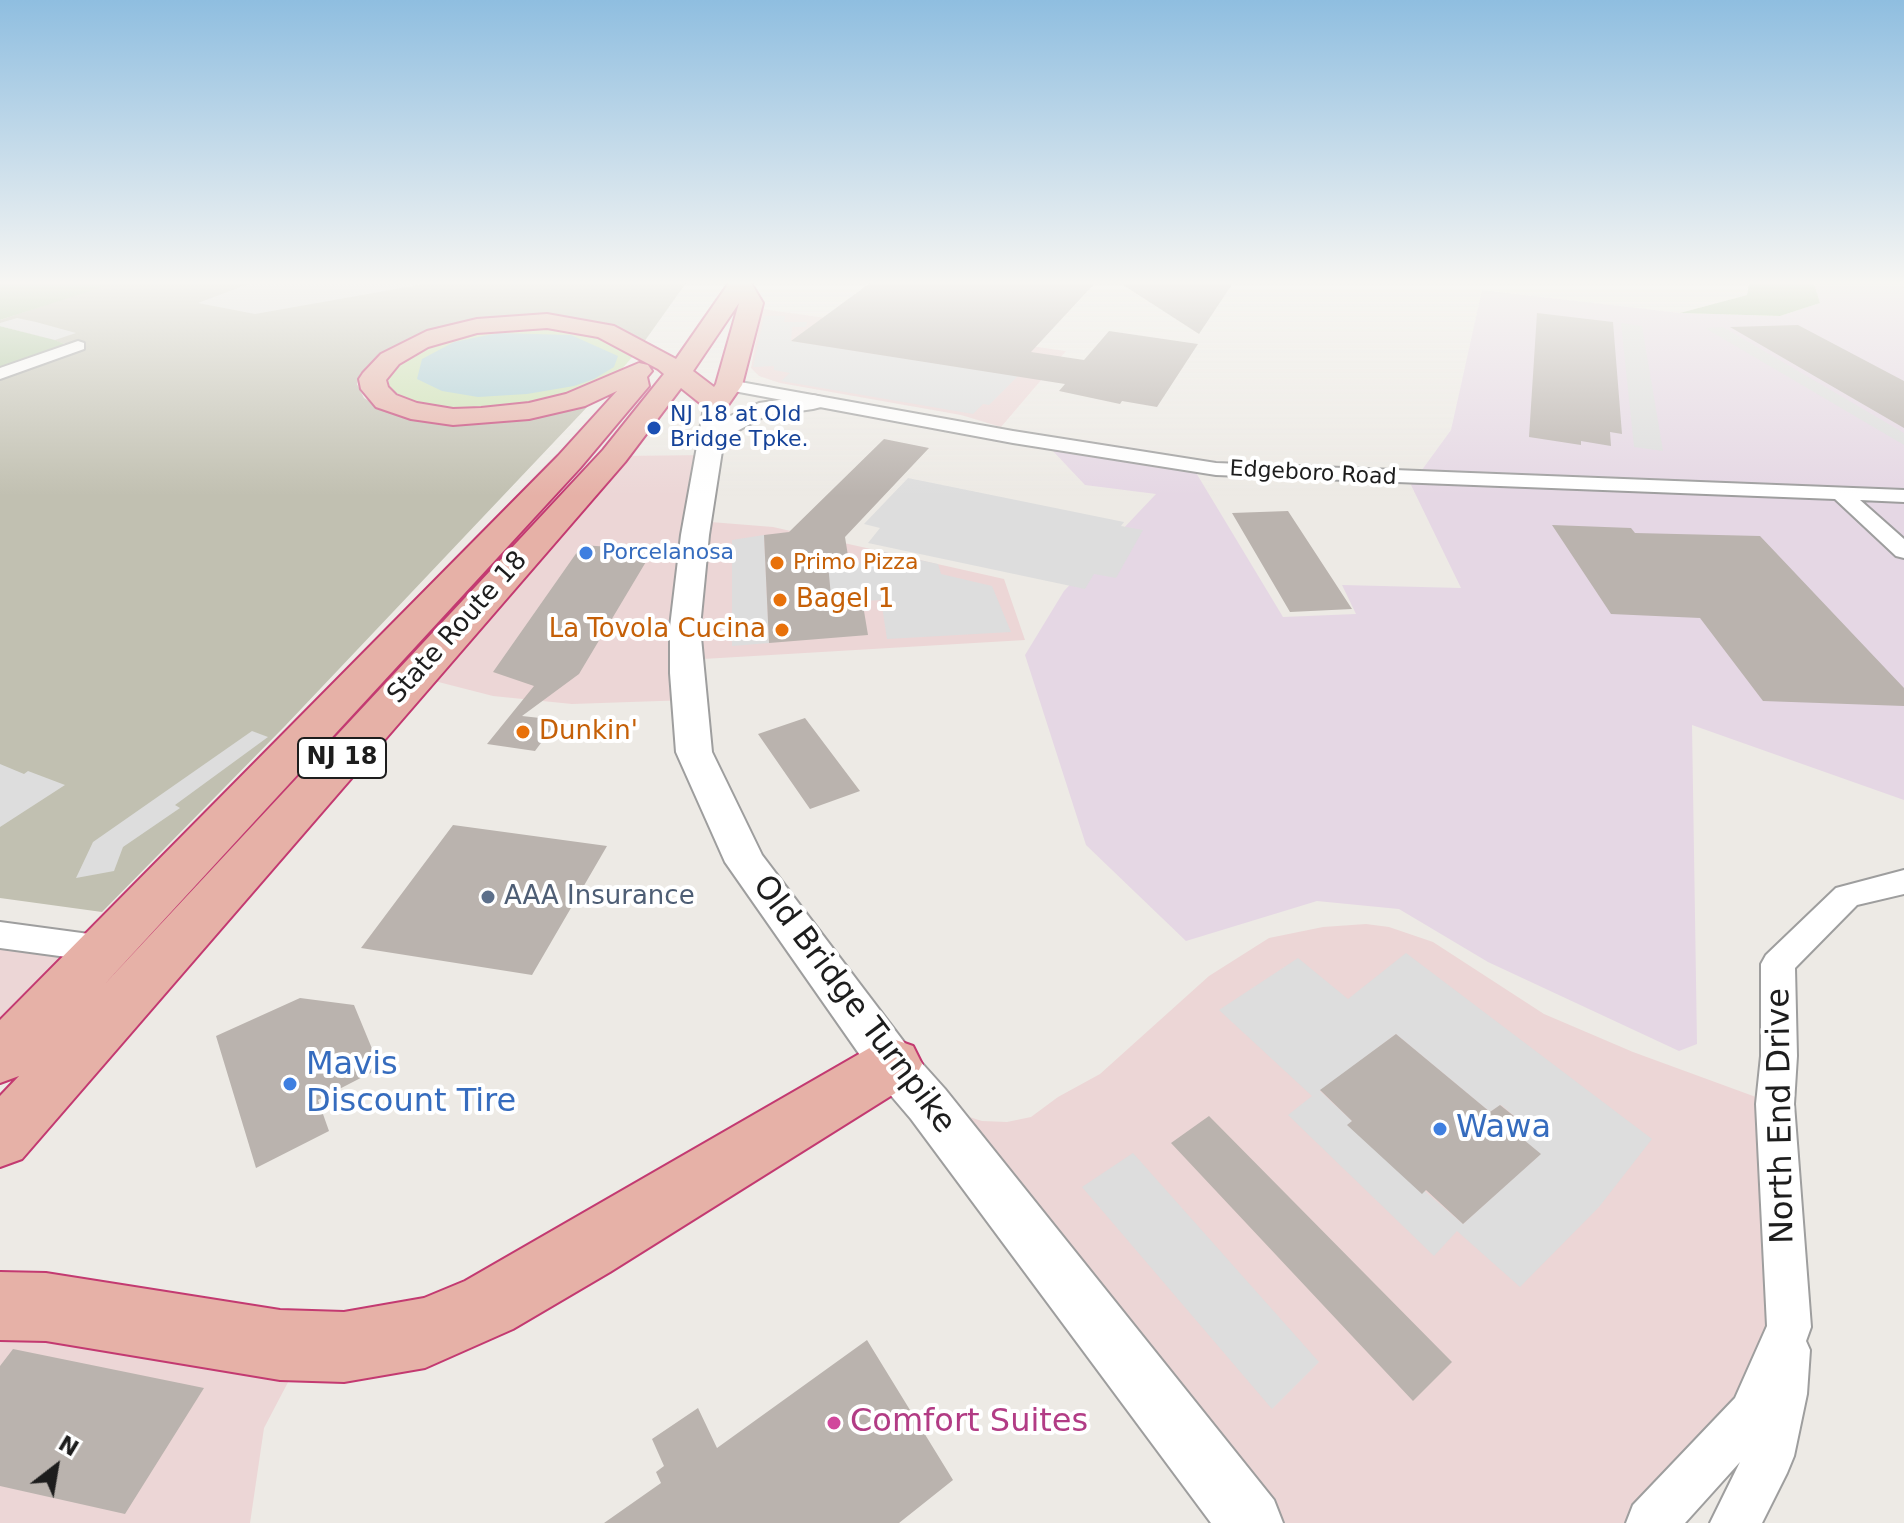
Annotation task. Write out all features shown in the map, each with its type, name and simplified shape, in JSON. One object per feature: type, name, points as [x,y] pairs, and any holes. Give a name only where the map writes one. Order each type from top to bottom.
[{"type":"highway","points":[[398,354],[372,379],[375,389],[386,401],[397,406],[453,417],[503,415],[553,406],[664,364]]},
{"type":"highway","points":[[644,354],[664,364],[719,407],[735,354]]},
{"type":"highway","name":"State Route 18","points":[[0,1058],[569,462],[636,386],[673,354]]},
{"type":"highway","name":"State Route 18","points":[[0,1139],[614,456],[664,364]]},
{"type":"highway","points":[[0,1306],[46,1307],[280,1345],[344,1347],[425,1333],[489,1305],[587,1249],[893,1064]]},
{"type":"street","points":[[0,374],[56,354]]},
{"type":"street","points":[[719,407],[759,410],[813,402]]},
{"type":"street","name":"Edgeboro Road","points":[[719,407],[813,402],[1216,469],[1904,496]]},
{"type":"street","name":"Old Bridge Turnpike","points":[[719,407],[695,535],[685,627],[686,673],[694,752],[745,862],[893,1064],[928,1104],[1251,1523]]},
{"type":"street","points":[[1841,494],[1904,551]]},
{"type":"street","name":"North End Drive","points":[[1735,1523],[1770,1456],[1784,1394],[1789,1327],[1775,1104],[1779,1056],[1778,964],[1847,896],[1904,882]]},
{"type":"street","points":[[0,935],[104,949]]},
{"type":"street","name":"North End Drive","points":[[1651,1523],[1752,1415],[1789,1327]]},
{"type":"shaded area","points":[[37,354],[386,354],[368,365],[357,384],[364,398],[386,411],[416,418],[590,404],[285,726],[102,912],[0,898],[0,367]]},
{"type":"shaded area","points":[[754,354],[1063,354],[1001,427],[961,415],[780,383],[759,376],[751,368]]},
{"type":"shaded area","points":[[756,354],[876,354],[1018,376],[989,405],[983,404],[973,414],[781,381],[790,373],[774,370],[774,366],[753,367]]},
{"type":"shaded area","points":[[1468,354],[1904,354],[1904,800],[1692,725],[1697,1044],[1679,1051],[1488,962],[1399,909],[1317,901],[1186,941],[1086,845],[1025,655],[1064,591],[1156,494],[1085,485],[1051,449],[1195,471],[1283,617],[1356,614],[1342,585],[1461,588],[1411,485],[1451,430]]},
{"type":"shaded area","points":[[1624,354],[1647,354],[1663,451],[1634,447]]},
{"type":"shaded area","points":[[1749,354],[1769,354],[1904,433],[1904,445]]},
{"type":"shaded area","points":[[710,455],[698,521],[773,527],[1004,579],[1025,640],[686,660],[689,700],[572,704],[493,696],[415,676],[614,456]]},
{"type":"shaded area","points":[[908,478],[1124,522],[1121,526],[1143,530],[1116,578],[1094,574],[1085,589],[868,543],[880,528],[864,524]]},
{"type":"shaded area","points":[[764,535],[769,643],[732,646],[732,540]]},
{"type":"shaded area","points":[[875,550],[938,564],[941,574],[992,586],[1011,632],[887,639],[881,600],[831,603],[828,564],[876,562]]},
{"type":"shaded area","points":[[252,731],[268,737],[175,805],[180,808],[123,847],[114,871],[76,878],[93,842]]},
{"type":"shaded area","points":[[0,764],[24,774],[28,771],[65,785],[0,827]]},
{"type":"shaded area","points":[[1366,924],[1389,927],[1433,942],[1544,1014],[1633,1052],[1775,1104],[1789,1327],[1651,1523],[1251,1523],[928,1104],[982,1121],[1007,1122],[1031,1117],[1058,1097],[1100,1074],[1209,976],[1269,938],[1323,927]]},
{"type":"shaded area","points":[[0,935],[104,949],[0,1058]]},
{"type":"shaded area","points":[[1406,953],[1652,1139],[1599,1207],[1520,1287],[1457,1231],[1434,1256],[1288,1115],[1312,1096],[1219,1010],[1298,958],[1348,999]],"holes":[[[1396,1034],[1490,1112],[1501,1105],[1533,1132],[1524,1140],[1540,1154],[1463,1224],[1348,1125],[1352,1121],[1320,1091]]]},
{"type":"shaded area","points":[[1133,1153],[1319,1362],[1272,1409],[1082,1187]]},
{"type":"shaded area","points":[[0,1306],[307,1346],[264,1428],[250,1523],[0,1523]]},
{"type":"green space","points":[[0,354],[40,354],[0,367]]},
{"type":"green space","points":[[411,354],[634,355],[615,377],[545,406],[443,411],[404,401],[392,393],[388,384],[389,374],[395,365]]},
{"type":"water","points":[[431,354],[618,356],[614,367],[574,386],[527,394],[478,397],[442,391],[417,379],[422,359]]},
{"type":"building","points":[[874,354],[1045,354],[1084,360],[1089,354],[1191,354],[1157,407],[1122,401],[1120,404],[1059,391],[1065,384]]},
{"type":"building","points":[[1534,354],[1616,354],[1622,434],[1610,432],[1611,446],[1529,437]]},
{"type":"building","points":[[1777,354],[1853,354],[1904,381],[1904,428]]},
{"type":"building","points":[[884,439],[929,448],[845,537],[849,562],[828,564],[832,607],[863,605],[868,635],[769,643],[764,535],[789,532]]},
{"type":"building","points":[[1288,511],[1352,609],[1290,612],[1232,513]]},
{"type":"building","points":[[1552,525],[1631,528],[1635,533],[1760,536],[1904,688],[1904,706],[1763,701],[1700,618],[1611,614]]},
{"type":"building","points":[[582,545],[653,550],[579,674],[522,716],[558,720],[535,751],[487,744],[534,686],[493,672]]},
{"type":"building","points":[[805,718],[860,791],[810,809],[758,734]]},
{"type":"building","name":"AAA Insurance","points":[[453,825],[607,846],[532,975],[361,948]]},
{"type":"building","name":"Mavis Discount Tire","points":[[300,998],[354,1005],[380,1068],[318,1100],[329,1131],[256,1168],[216,1036]]},
{"type":"building","name":"Wawa","points":[[1396,1034],[1490,1112],[1500,1105],[1534,1132],[1524,1140],[1541,1154],[1463,1224],[1426,1190],[1422,1194],[1347,1125],[1352,1121],[1320,1090]]},
{"type":"building","points":[[1209,1116],[1452,1362],[1413,1401],[1171,1143]]},
{"type":"building","name":"Comfort Suites","points":[[867,1340],[953,1480],[899,1523],[604,1523],[661,1483],[656,1472],[664,1466],[652,1439],[698,1408],[717,1448]]},
{"type":"building","points":[[13,1349],[204,1388],[125,1514],[0,1486],[0,1366]]},
{"type":"place","name":"NJ 18 at Old Bridge Tpke.","points":[[654,428]]},
{"type":"place","name":"Porcelanosa","points":[[586,553]]},
{"type":"place","name":"Primo Pizza","points":[[777,563]]},
{"type":"place","name":"Bagel 1","points":[[780,600]]},
{"type":"place","name":"La Tovola Cucina","points":[[782,630]]},
{"type":"place","name":"Dunkin'","points":[[523,732]]},
{"type":"place","name":"AAA Insurance","points":[[488,897]]},
{"type":"place","name":"Mavis Discount Tire","points":[[290,1084]]},
{"type":"place","name":"Wawa","points":[[1440,1129]]},
{"type":"place","name":"Comfort Suites","points":[[834,1423]]}]
